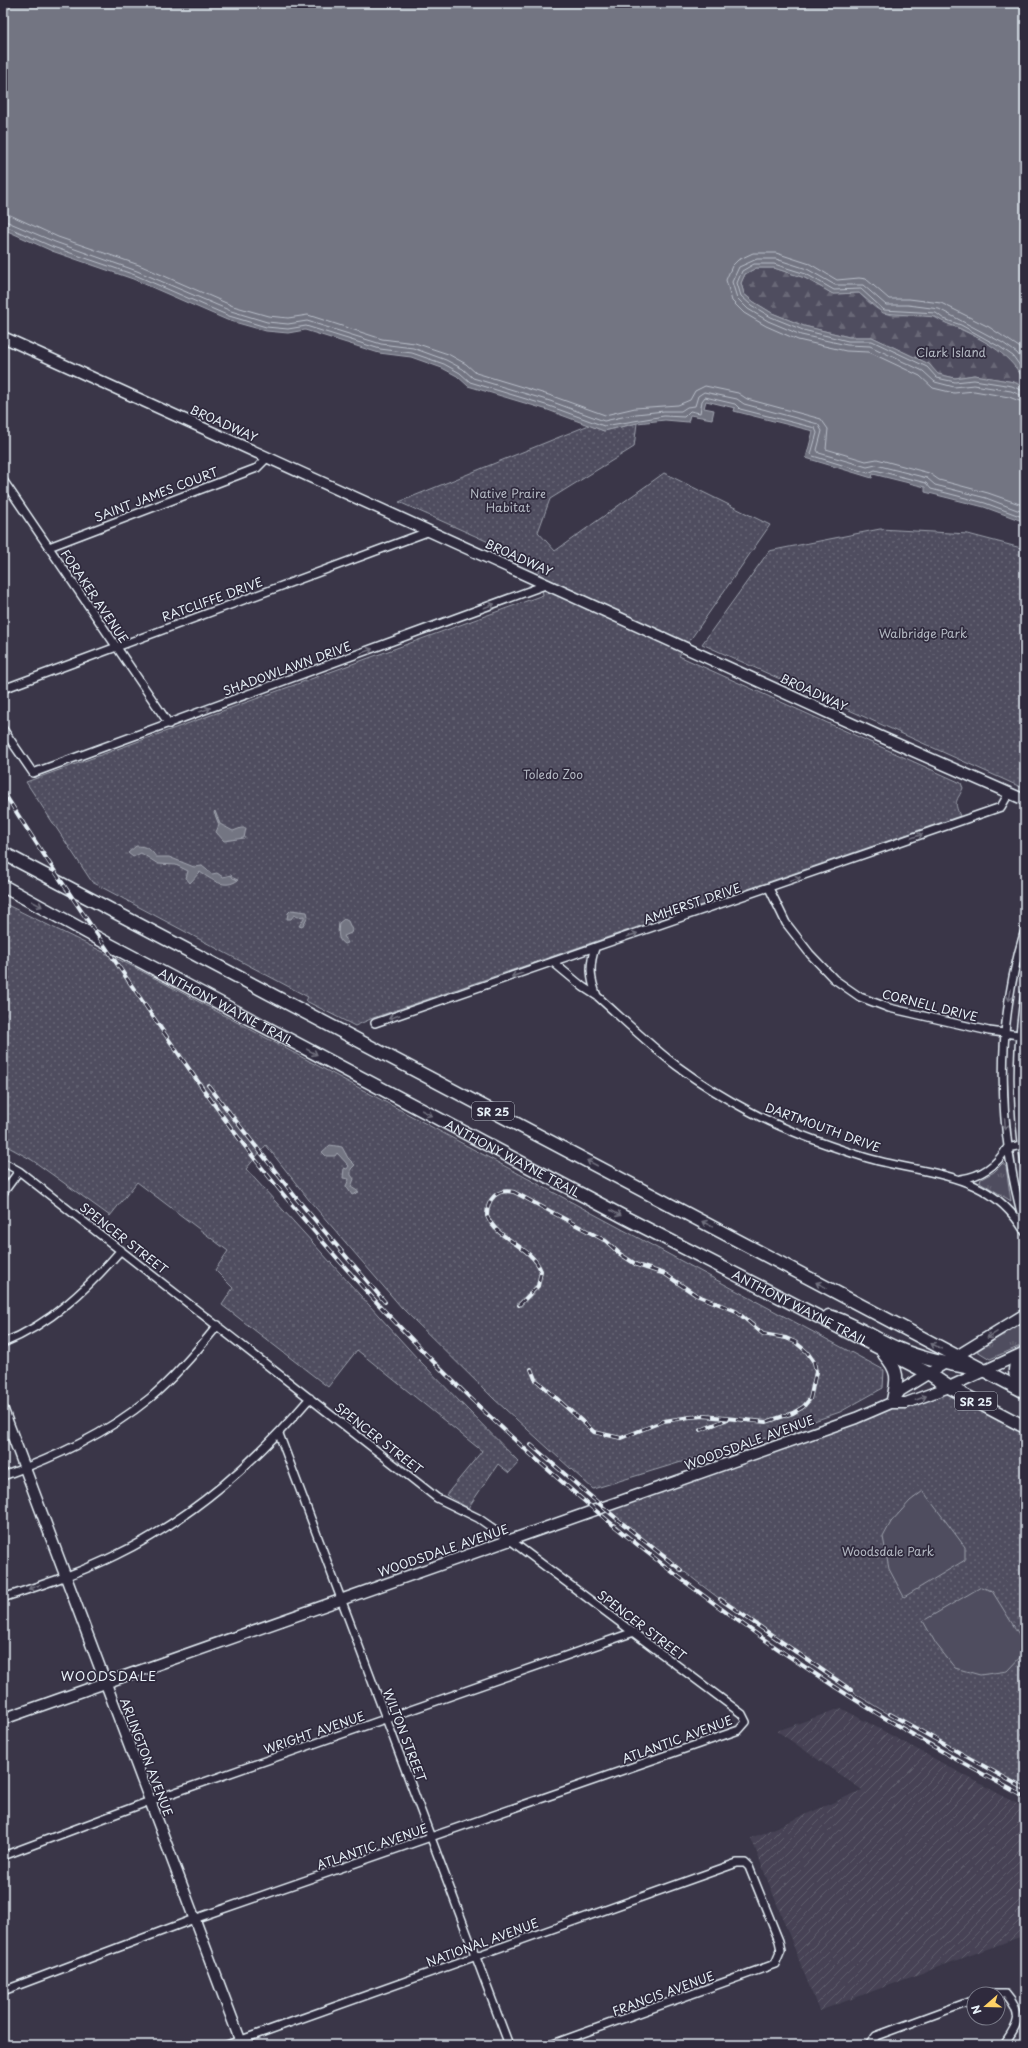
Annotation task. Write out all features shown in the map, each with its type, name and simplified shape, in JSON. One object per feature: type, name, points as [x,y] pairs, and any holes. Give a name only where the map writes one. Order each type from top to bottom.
[{"type":"highway","name":"SR 25","points":[[3,853],[1024,1392]]},
{"type":"highway","name":"ANTHONY WAYNE TRAIL","points":[[3,886],[110,945],[542,1173],[928,1373],[949,1387],[1025,1427]]},
{"type":"highway","points":[[805,1310],[845,1321],[898,1349],[928,1360],[983,1370]]},
{"type":"highway","points":[[879,1348],[894,1364],[896,1370],[897,1381],[892,1402]]},
{"type":"highway","points":[[1024,1392],[1015,1376],[1014,1366],[1025,1352]]},
{"type":"street","name":"BROADWAY","points":[[3,337],[1025,800]]},
{"type":"street","name":"SAINT JAMES COURT","points":[[49,547],[257,468],[268,457]]},
{"type":"street","name":"FORAKER AVENUE","points":[[3,480],[169,724]]},
{"type":"street","name":"RATCLIFFE DRIVE","points":[[3,689],[430,531]]},
{"type":"street","name":"SHADOWLAWN DRIVE","points":[[3,729],[33,773],[548,584]]},
{"type":"street","name":"AMHERST DRIVE","points":[[375,1023],[554,963],[1000,807],[1009,793]]},
{"type":"street","name":"CORNELL DRIVE","points":[[769,888],[786,923],[810,954],[834,979],[860,997],[889,1008],[1019,1035]]},
{"type":"street","points":[[1025,930],[1012,981],[1004,1033],[1003,1102],[1007,1148],[1012,1177],[1025,1228]]},
{"type":"street","points":[[595,948],[591,959],[591,977],[597,996]]},
{"type":"street","name":"DARTMOUTH DRIVE","points":[[554,963],[583,987],[597,996],[676,1066],[751,1112],[795,1131],[865,1157],[959,1179],[983,1190],[1003,1203],[1013,1212],[1025,1232]]},
{"type":"street","points":[[1025,993],[1019,1035],[1018,1100],[1025,1164]]},
{"type":"street","points":[[1007,1148],[1022,1145]]},
{"type":"street","name":"DARTMOUTH DRIVE","points":[[959,1179],[971,1177],[990,1168],[998,1162],[1007,1148]]},
{"type":"street","name":"SPENCER STREET","points":[[3,1162],[19,1171],[437,1498],[478,1518],[510,1540],[742,1714],[746,1722]]},
{"type":"street","points":[[3,1193],[19,1171]]},
{"type":"street","points":[[3,1343],[17,1337],[51,1317],[88,1287],[121,1250]]},
{"type":"street","name":"WOODSDALE AVENUE","points":[[892,1402],[900,1391],[1025,1314]]},
{"type":"street","points":[[3,1476],[73,1448],[111,1427],[150,1398],[186,1363],[218,1326]]},
{"type":"street","name":"WOODSDALE AVENUE","points":[[3,1719],[856,1418],[892,1402],[906,1403],[949,1387],[983,1370],[1025,1352]]},
{"type":"street","points":[[3,1598],[65,1576],[116,1555],[182,1517],[226,1484],[279,1434],[310,1398]]},
{"type":"street","name":"ARLINGTON AVENUE","points":[[3,1410],[241,2042]]},
{"type":"street","name":"WILTON STREET","points":[[279,1434],[509,2045]]},
{"type":"street","name":"WRIGHT AVENUE","points":[[3,1856],[150,1800],[634,1632]]},
{"type":"street","name":"ATLANTIC AVENUE","points":[[3,1991],[194,1919],[739,1730],[746,1722]]},
{"type":"street","name":"NATIONAL AVENUE","points":[[227,2045],[241,2042],[736,1863],[745,1863]]},
{"type":"street","name":"FRANCIS AVENUE","points":[[550,2045],[775,1964],[780,1956],[781,1950],[779,1941],[752,1873],[745,1863]]},
{"type":"street","points":[[1004,2045],[1017,2023],[1018,2014],[1006,1994]]},
{"type":"street","points":[[870,2045],[876,2036],[966,2003]]},
{"type":"shaded area","points":[[841,1708],[1025,1808],[1025,1935],[819,2011],[751,1838],[862,1790],[777,1731]]},
{"type":"green space","name":"Clark Island","points":[[756,268],[774,268],[805,278],[833,294],[859,293],[884,313],[934,317],[976,337],[1004,354],[1015,364],[1022,375],[1025,388],[1014,382],[974,375],[955,378],[937,374],[929,364],[872,337],[849,337],[804,326],[772,313],[744,294],[741,283],[745,274]]},
{"type":"green space","name":"Toledo Zoo","points":[[637,423],[634,447],[550,499],[538,532],[555,551],[664,473],[770,525],[679,656],[961,783],[963,788],[956,804],[960,816],[373,1018],[355,1026],[306,1001],[308,997],[92,882],[26,782],[543,595],[538,564],[399,502],[589,425],[604,431]]},
{"type":"green space","name":"Walbridge Park","points":[[880,529],[968,534],[1025,549],[1025,789],[702,644],[769,551]]},
{"type":"green space","points":[[3,903],[136,968],[884,1370],[883,1388],[840,1412],[708,1458],[701,1456],[593,1489],[494,1399],[402,1308],[309,1200],[266,1145],[246,1169],[417,1358],[519,1462],[509,1473],[498,1464],[468,1508],[446,1495],[482,1451],[357,1350],[328,1387],[222,1305],[233,1288],[215,1270],[228,1251],[137,1182],[110,1216],[32,1160],[3,1144]]},
{"type":"green space","points":[[1003,1163],[1006,1167],[1011,1201],[980,1182],[981,1179],[994,1172]]},
{"type":"green space","points":[[1025,1321],[1025,1344],[990,1359],[977,1351]]},
{"type":"green space","name":"Woodsdale Park","points":[[949,1387],[1025,1427],[1025,1789],[900,1721],[859,1696],[793,1652],[697,1582],[605,1507]]},
{"type":"green space","points":[[923,1491],[965,1547],[965,1560],[904,1597],[889,1569],[883,1537],[891,1522],[910,1501]]},
{"type":"green space","points":[[981,1587],[992,1591],[1025,1644],[1025,1652],[1007,1671],[980,1675],[955,1668],[936,1644],[923,1621]]},
{"type":"water","points":[[3,3],[1025,3],[1025,382],[1013,364],[998,350],[971,334],[936,317],[883,313],[859,293],[833,294],[805,278],[774,268],[756,268],[745,274],[741,283],[744,294],[754,302],[772,313],[804,326],[849,337],[872,337],[929,364],[938,374],[955,378],[974,375],[1014,382],[1025,388],[1025,522],[984,507],[925,492],[925,487],[873,474],[872,478],[806,458],[813,431],[734,411],[735,408],[706,401],[704,408],[714,410],[712,419],[690,415],[688,422],[665,420],[637,423],[604,431],[548,410],[468,386],[457,376],[442,368],[411,357],[379,353],[305,330],[288,333],[266,331],[227,320],[133,279],[52,251],[3,229]]},
{"type":"water","points":[[215,811],[220,824],[233,831],[246,828],[244,838],[224,841],[216,832],[219,825],[214,812]]},
{"type":"water","points":[[136,846],[148,848],[156,857],[169,857],[194,867],[202,866],[212,874],[217,873],[223,877],[231,875],[233,878],[238,880],[233,883],[223,884],[214,881],[200,872],[190,883],[186,878],[188,871],[176,865],[158,864],[141,853],[133,857],[128,853]]},
{"type":"water","points":[[291,910],[307,912],[308,916],[302,927],[299,926],[304,916],[298,917],[294,915],[291,919],[287,919],[288,913]]},
{"type":"water","points":[[344,919],[348,921],[352,930],[351,933],[344,936],[348,943],[344,944],[339,938],[338,932],[339,923]]},
{"type":"water","points":[[330,1145],[342,1147],[348,1158],[355,1165],[351,1169],[351,1175],[354,1179],[351,1187],[359,1192],[352,1195],[346,1186],[349,1179],[343,1178],[344,1168],[347,1169],[349,1166],[337,1153],[335,1156],[326,1156],[322,1152]]},
{"type":"railway","points":[[3,791],[50,865],[132,986],[236,1134],[272,1181],[324,1243],[378,1304],[435,1363],[494,1421],[556,1476],[619,1530],[684,1581],[750,1629],[842,1692],[920,1739],[1025,1797]]},
{"type":"railway","points":[[208,1085],[297,1199],[385,1302]]},
{"type":"railway","points":[[519,1305],[538,1286],[541,1271],[537,1262],[523,1249],[498,1231],[487,1216],[487,1210],[494,1196],[498,1193],[508,1191],[514,1192],[606,1241],[620,1254],[637,1265],[665,1274],[696,1295],[736,1311],[763,1334],[786,1338],[795,1342],[807,1352],[814,1362],[816,1372],[810,1399],[803,1407],[793,1413],[766,1422],[704,1416],[690,1417],[664,1421],[621,1438],[594,1432],[535,1379],[531,1369]]},
{"type":"railway","points":[[701,1430],[728,1419]]},
{"type":"railway","points":[[531,1445],[617,1519],[681,1570]]},
{"type":"railway","points":[[720,1599],[851,1690]]},
{"type":"railway","points":[[890,1714],[1025,1789]]},
{"type":"district","name":"WOODSDALE","points":[[109,1675]]},
{"type":"park label","name":"Native Praire Habitat","points":[[508,500]]}]
